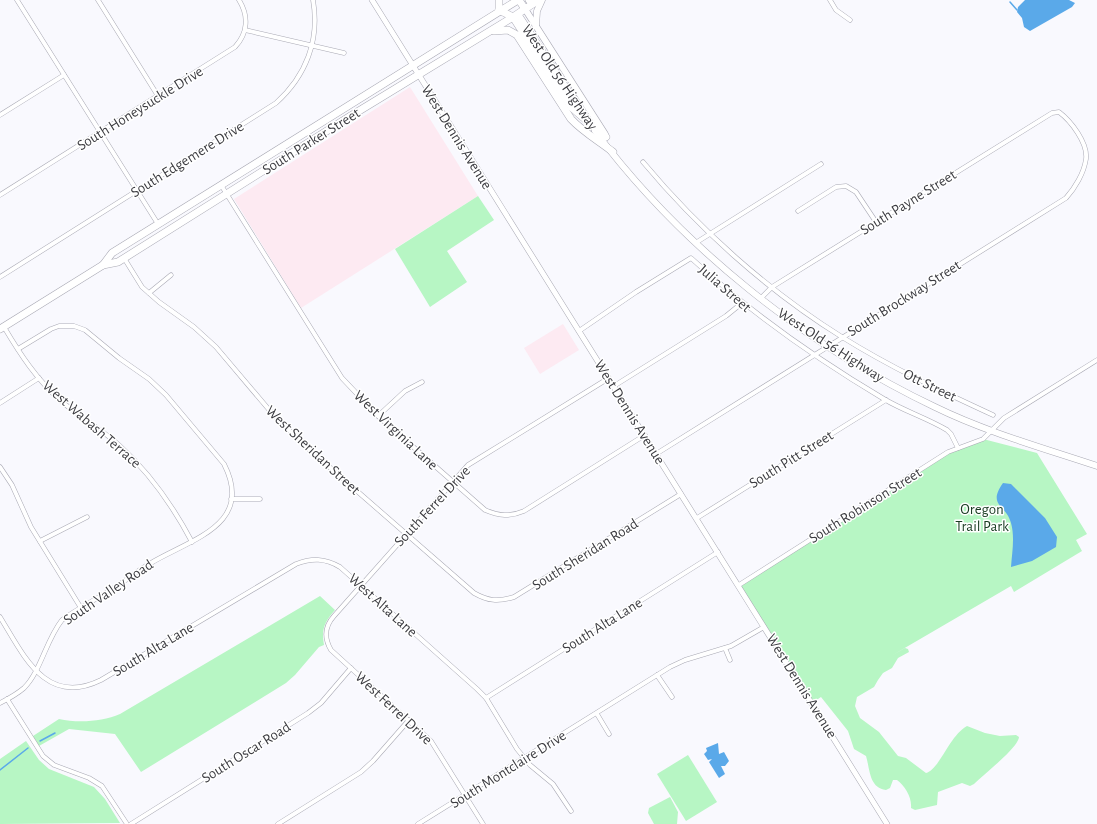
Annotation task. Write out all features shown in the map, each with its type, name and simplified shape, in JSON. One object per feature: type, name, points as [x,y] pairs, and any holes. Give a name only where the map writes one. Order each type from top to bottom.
[{"type":"main road","points":[[499,0],[499,10],[515,15]]},
{"type":"main road","name":"South Parker Street","points":[[2,328],[103,265],[118,262],[418,75],[490,32],[525,9],[531,2],[539,0]]},
{"type":"main road","points":[[536,28],[537,11],[542,0]]},
{"type":"main road","name":"South Parker Street","points":[[103,265],[112,253],[514,1]]},
{"type":"main road","name":"West Old 56 Highway","points":[[514,1],[525,9],[606,137],[613,152]]},
{"type":"main road","name":"West Old 56 Highway","points":[[514,1],[515,15],[565,98],[592,126],[642,187],[697,242],[761,298],[827,346],[926,403],[992,430],[1097,466]]},
{"type":"main road","points":[[490,32],[508,30],[517,35],[570,119],[578,127],[594,136],[613,152]]},
{"type":"main road","name":"West Old 56 Highway","points":[[592,126],[606,137]]},
{"type":"street","points":[[98,0],[158,96]]},
{"type":"street","points":[[239,0],[246,14],[245,30],[344,53]]},
{"type":"street","name":"South Edgemere Drive","points":[[0,276],[276,103],[300,76],[313,46],[315,24],[313,0]]},
{"type":"street","name":"West Dennis Avenue","points":[[372,0],[887,824]]},
{"type":"street","points":[[830,0],[836,10],[850,20]]},
{"type":"street","points":[[19,1],[158,224]]},
{"type":"street","name":"South Honeysuckle Drive","points":[[0,195],[235,47],[240,42],[245,30]]},
{"type":"street","points":[[0,115],[64,75]]},
{"type":"street","name":"South Brockway Street","points":[[656,454],[814,356],[841,337],[1066,198],[1076,184],[1086,159],[1085,148],[1072,126],[1059,112]]},
{"type":"street","name":"South Payne Street","points":[[761,298],[772,287],[876,222],[1052,113],[1059,112]]},
{"type":"street","name":"Ott Street","points":[[643,162],[710,233],[772,287],[841,337],[920,381],[993,415]]},
{"type":"street","points":[[697,242],[821,164]]},
{"type":"street","name":"West Virginia Lane","points":[[221,185],[335,367],[360,398],[378,416],[485,510],[500,515],[517,514],[645,435]]},
{"type":"street","points":[[798,211],[836,187],[842,186],[851,188],[859,196],[876,222]]},
{"type":"street","name":"West Sheridan Street","points":[[124,258],[136,278],[149,293],[206,337],[286,428],[474,593],[485,599]]},
{"type":"street","name":"Julia Street","points":[[579,331],[636,292],[691,258],[742,303],[814,356],[886,400],[947,430],[951,434],[958,448]]},
{"type":"street","points":[[149,293],[171,275]]},
{"type":"street","points":[[614,386],[726,316],[742,303]]},
{"type":"street","name":"South Valley Road","points":[[0,703],[25,687],[62,620],[159,558],[205,535],[216,527],[226,514],[231,499],[231,480],[224,464],[176,406],[156,385],[113,354],[89,332],[74,326],[59,326],[51,329],[18,349]]},
{"type":"street","name":"West Wabash Terrace","points":[[2,328],[39,378],[62,401],[108,436],[133,458],[168,500],[192,542]]},
{"type":"street","name":"South Robinson Street","points":[[739,585],[948,452],[979,442],[1004,418],[1097,360]]},
{"type":"street","points":[[0,403],[39,378]]},
{"type":"street","name":"South Ferrel Drive","points":[[334,616],[406,533],[468,465],[609,378]]},
{"type":"street","points":[[378,416],[405,392],[422,382]]},
{"type":"street","name":"South Pitt Street","points":[[696,518],[886,400]]},
{"type":"street","points":[[0,467],[12,485],[28,521],[81,608]]},
{"type":"street","name":"South Sheridan Road","points":[[485,599],[497,601],[514,597],[681,494]]},
{"type":"street","points":[[231,499],[260,499]]},
{"type":"street","points":[[40,541],[86,517]]},
{"type":"street","name":"South Alta Lane","points":[[486,698],[718,552]]},
{"type":"street","name":"West Alta Lane","points":[[266,582],[296,564],[315,559],[334,564],[360,585],[486,698]]},
{"type":"street","name":"South Alta Lane","points":[[35,671],[46,679],[66,687],[76,688],[95,683],[266,582]]},
{"type":"street","name":"West Ferrel Drive","points":[[334,616],[326,627],[327,643],[331,650],[431,741],[483,824]]},
{"type":"street","points":[[0,617],[35,671]]},
{"type":"street","name":"South Montclaire Drive","points":[[418,824],[597,714],[657,675],[685,660],[725,648],[764,626]]},
{"type":"street","points":[[725,648],[730,660]]},
{"type":"street","name":"South Oscar Road","points":[[131,824],[308,713],[321,703],[351,668]]},
{"type":"street","points":[[657,675],[672,697]]},
{"type":"street","points":[[486,698],[524,759],[553,784],[571,811]]},
{"type":"street","points":[[7,699],[43,756],[61,768],[97,782],[108,793],[127,824]]},
{"type":"street","points":[[597,714],[610,734]]},
{"type":"street","points":[[278,824],[361,772],[373,761],[409,720]]},
{"type":"shaded area","points":[[410,87],[478,196],[301,308],[234,199]]},
{"type":"shaded area","points":[[563,324],[579,350],[540,374],[524,348]]},
{"type":"green space","points":[[478,196],[494,220],[447,251],[467,282],[430,307],[395,249]]},
{"type":"green space","name":"Oregon Trail Park","points":[[983,439],[1037,453],[1087,534],[1076,540],[1082,551],[1014,592],[1011,586],[891,656],[905,648],[908,649],[909,652],[898,658],[892,668],[883,673],[874,687],[857,697],[855,706],[860,718],[879,732],[898,756],[906,758],[926,773],[936,765],[955,737],[967,726],[985,733],[1000,736],[1016,735],[1019,737],[1013,748],[974,784],[970,786],[962,783],[938,792],[937,805],[915,810],[911,808],[910,800],[903,785],[897,780],[893,780],[890,788],[886,790],[876,786],[871,777],[866,756],[854,749],[848,731],[821,697],[812,703],[739,585],[948,452]]},
{"type":"green space","points":[[320,596],[335,610],[325,626],[323,634],[324,645],[319,647],[295,675],[286,683],[141,772],[115,734],[69,729],[39,746],[33,736],[59,719],[90,721],[105,719],[120,714]]},
{"type":"green space","points":[[26,741],[39,760],[49,769],[94,787],[105,799],[120,823],[0,824],[0,759]]},
{"type":"green space","points":[[688,755],[717,802],[686,821],[657,774]]},
{"type":"green space","points":[[670,797],[678,812],[677,824],[654,824],[648,813],[649,808]]},
{"type":"water","points":[[1025,0],[1069,0],[1075,3],[1072,7],[1030,31],[1024,27],[1022,18],[1017,12],[1018,7]]},
{"type":"water","points":[[1003,483],[1011,484],[1045,518],[1057,537],[1056,547],[1032,561],[1011,567],[1013,534],[1011,523],[1009,517],[997,501],[997,496]]},
{"type":"water","points":[[718,743],[719,754],[724,752],[729,761],[725,766],[721,766],[725,774],[719,778],[709,762],[712,759],[708,760],[704,754],[707,751],[706,748]]},
{"type":"waterway","points":[[1010,2],[1017,10]]},
{"type":"waterway","points":[[40,741],[55,733]]},
{"type":"waterway","points":[[0,770],[28,748]]}]
